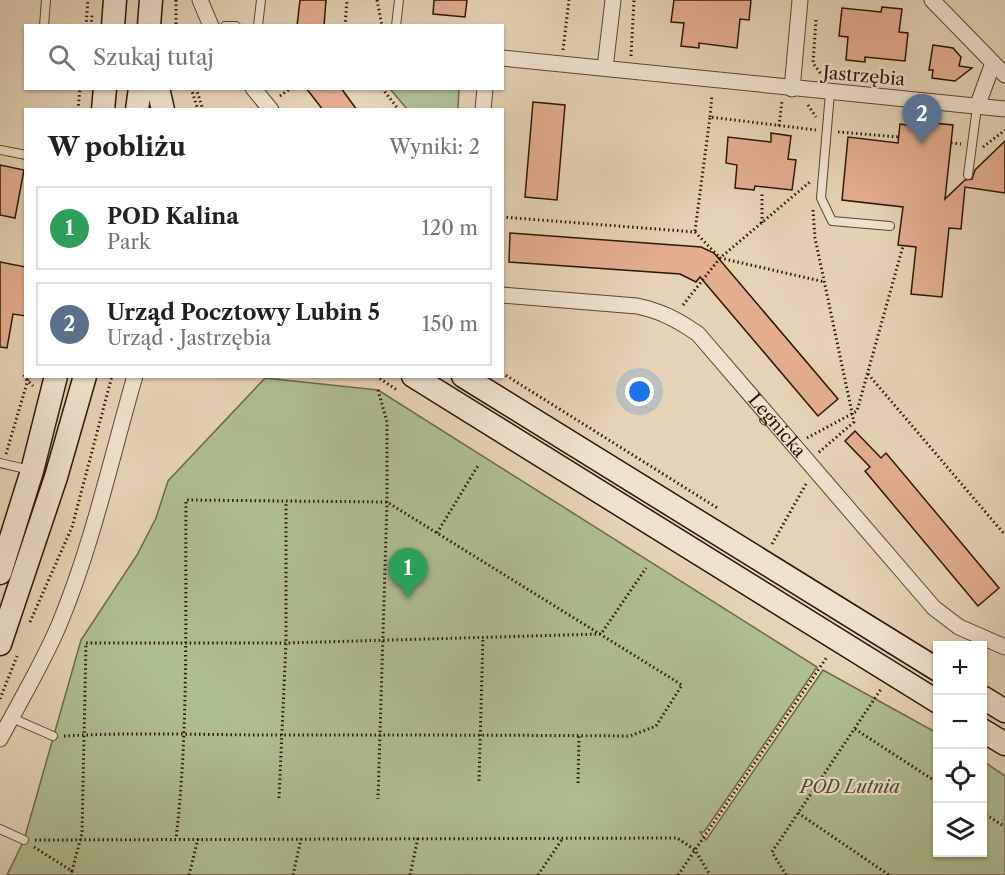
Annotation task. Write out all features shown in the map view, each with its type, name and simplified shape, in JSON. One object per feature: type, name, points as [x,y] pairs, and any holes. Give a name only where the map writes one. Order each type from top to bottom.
[{"type":"main road","points":[[113,24],[115,0]]},
{"type":"main road","points":[[103,108],[105,90]]},
{"type":"main road","points":[[137,108],[140,90]]},
{"type":"main road","points":[[159,90],[163,108]]},
{"type":"main road","points":[[0,573],[32,471],[55,378]]},
{"type":"main road","points":[[415,378],[933,699]]},
{"type":"main road","points":[[466,378],[767,552],[933,667]]},
{"type":"main road","points":[[10,646],[85,379]]},
{"type":"main road","points":[[987,700],[1005,711]]},
{"type":"main road","points":[[987,733],[1005,744]]},
{"type":"street","points":[[200,0],[210,24]]},
{"type":"street","points":[[605,68],[613,0]]},
{"type":"street","points":[[791,94],[800,0]]},
{"type":"street","points":[[932,0],[1005,75]]},
{"type":"street","name":"Jastrzębia","points":[[504,58],[605,68],[791,94],[830,93],[1005,109]]},
{"type":"street","points":[[977,106],[993,63]]},
{"type":"street","points":[[257,90],[275,103]]},
{"type":"street","points":[[483,108],[485,90]]},
{"type":"street","name":"Legnicka","points":[[504,295],[637,306],[657,310],[676,319],[698,334],[934,608],[959,627],[1005,647]]},
{"type":"street","points":[[0,739],[54,636],[78,573],[134,378]]},
{"type":"lane","points":[[44,24],[46,0]]},
{"type":"lane","points":[[258,24],[261,0]]},
{"type":"lane","points":[[396,24],[399,0]]},
{"type":"lane","points":[[830,93],[823,130],[821,198],[832,220],[890,226]]},
{"type":"lane","points":[[968,175],[977,106]]},
{"type":"lane","points":[[0,150],[24,155]]},
{"type":"lane","points":[[2,463],[32,471]]},
{"type":"lane","points":[[12,718],[53,736]]},
{"type":"lane","points":[[0,829],[24,840]]},
{"type":"path","points":[[86,24],[88,0]]},
{"type":"path","points":[[176,0],[176,24]]},
{"type":"path","points":[[345,24],[348,0]]},
{"type":"path","points":[[377,0],[382,24]]},
{"type":"path","points":[[563,51],[569,0]]},
{"type":"path","points":[[634,0],[629,55],[640,57]]},
{"type":"path","points":[[817,10],[813,63],[819,73],[825,76]]},
{"type":"path","points":[[78,108],[80,90]]},
{"type":"path","points":[[192,90],[197,108]]},
{"type":"path","points":[[197,90],[202,108]]},
{"type":"path","points":[[275,103],[289,90]]},
{"type":"path","points":[[384,90],[397,108]]},
{"type":"path","points":[[695,232],[712,91]]},
{"type":"path","points":[[779,126],[782,98],[791,94]]},
{"type":"path","points":[[806,104],[823,130]]},
{"type":"path","points":[[710,117],[899,137]]},
{"type":"path","points":[[818,140],[823,130]]},
{"type":"path","points":[[972,146],[984,147],[1005,130]]},
{"type":"path","points":[[681,307],[720,258],[813,179],[812,188]]},
{"type":"path","points":[[762,194],[762,223]]},
{"type":"path","points":[[812,206],[815,238],[854,422],[818,453]]},
{"type":"path","points":[[504,217],[695,232],[720,258],[825,282]]},
{"type":"path","points":[[806,439],[857,411],[903,246]]},
{"type":"path","points":[[504,374],[722,511]]},
{"type":"path","points":[[868,374],[1005,535]]},
{"type":"path","points":[[2,463],[28,378]]},
{"type":"path","points":[[27,629],[72,527],[111,378]]},
{"type":"path","points":[[378,390],[387,423],[382,735],[378,799]]},
{"type":"path","points":[[437,533],[479,464]]},
{"type":"path","points":[[767,552],[807,483],[818,473]]},
{"type":"path","points":[[53,736],[85,734],[184,735],[579,735],[630,736],[656,726],[682,685],[387,502],[186,500],[184,642],[184,735],[183,783],[176,839]]},
{"type":"path","points":[[279,798],[286,643],[286,501]]},
{"type":"path","points":[[767,552],[782,549]]},
{"type":"path","points":[[601,634],[646,568]]},
{"type":"path","points":[[24,840],[71,873],[81,839],[86,643],[286,643],[601,634]]},
{"type":"path","points":[[479,782],[483,638]]},
{"type":"path","points":[[0,699],[10,646]]},
{"type":"path","points":[[678,875],[826,657]]},
{"type":"path","points":[[786,875],[772,852],[884,682]]},
{"type":"path","points":[[855,729],[933,780]]},
{"type":"path","points":[[578,783],[579,735]]},
{"type":"path","points":[[798,813],[889,875]]},
{"type":"path","points":[[987,815],[1005,827]]},
{"type":"path","points":[[410,875],[418,838]]},
{"type":"path","points":[[538,875],[563,838]]},
{"type":"path","points":[[24,840],[677,838],[695,850],[710,875]]},
{"type":"path","points":[[189,875],[198,839]]},
{"type":"path","points":[[293,875],[301,839]]},
{"type":"green space","points":[[391,90],[459,90],[458,108],[406,108]]},
{"type":"green space","name":"POD Lutnia","points":[[265,378],[378,390],[817,667],[704,832],[700,832],[706,840],[823,670],[933,731],[933,857],[987,857],[987,764],[1005,776],[1005,875],[7,875],[24,840],[81,640],[137,555],[156,518],[168,481]]},
{"type":"building","points":[[300,0],[326,0],[324,24],[297,24]]},
{"type":"building","points":[[434,0],[467,0],[465,17],[433,14]]},
{"type":"building","points":[[674,0],[751,0],[749,20],[740,19],[737,48],[699,43],[699,48],[681,46],[684,23],[671,22]]},
{"type":"building","points":[[882,7],[902,9],[899,32],[908,33],[905,61],[865,57],[865,62],[846,60],[848,37],[839,36],[842,8],[881,12]]},
{"type":"building","points":[[933,45],[953,48],[961,57],[959,66],[972,68],[955,81],[932,78],[933,70],[929,70]]},
{"type":"building","points":[[308,90],[342,90],[356,108],[321,108]]},
{"type":"building","points":[[533,102],[565,105],[557,200],[525,197]]},
{"type":"building","points":[[922,122],[953,125],[945,199],[965,180],[972,179],[975,170],[1005,141],[1005,193],[965,187],[961,229],[949,228],[942,297],[911,294],[916,247],[898,245],[903,207],[842,200],[848,137],[898,143],[900,124],[921,127]]},
{"type":"building","points":[[771,133],[791,136],[788,159],[796,160],[792,190],[755,186],[754,190],[735,188],[737,165],[726,163],[728,137],[771,142]]},
{"type":"building","points":[[0,165],[24,170],[15,218],[0,215]]},
{"type":"building","points":[[510,233],[701,247],[714,253],[838,399],[818,416],[700,277],[696,282],[680,274],[509,262]]},
{"type":"building","points":[[0,262],[24,267],[24,316],[13,314],[7,348],[0,347]]},
{"type":"building","points":[[855,431],[881,458],[886,453],[999,588],[978,606],[865,471],[870,467],[845,441]]},
{"type":"place","name":"Urząd Pocztowy Lubin 5","points":[[922,144]]},
{"type":"place","name":"POD Kalina","points":[[408,598]]}]
